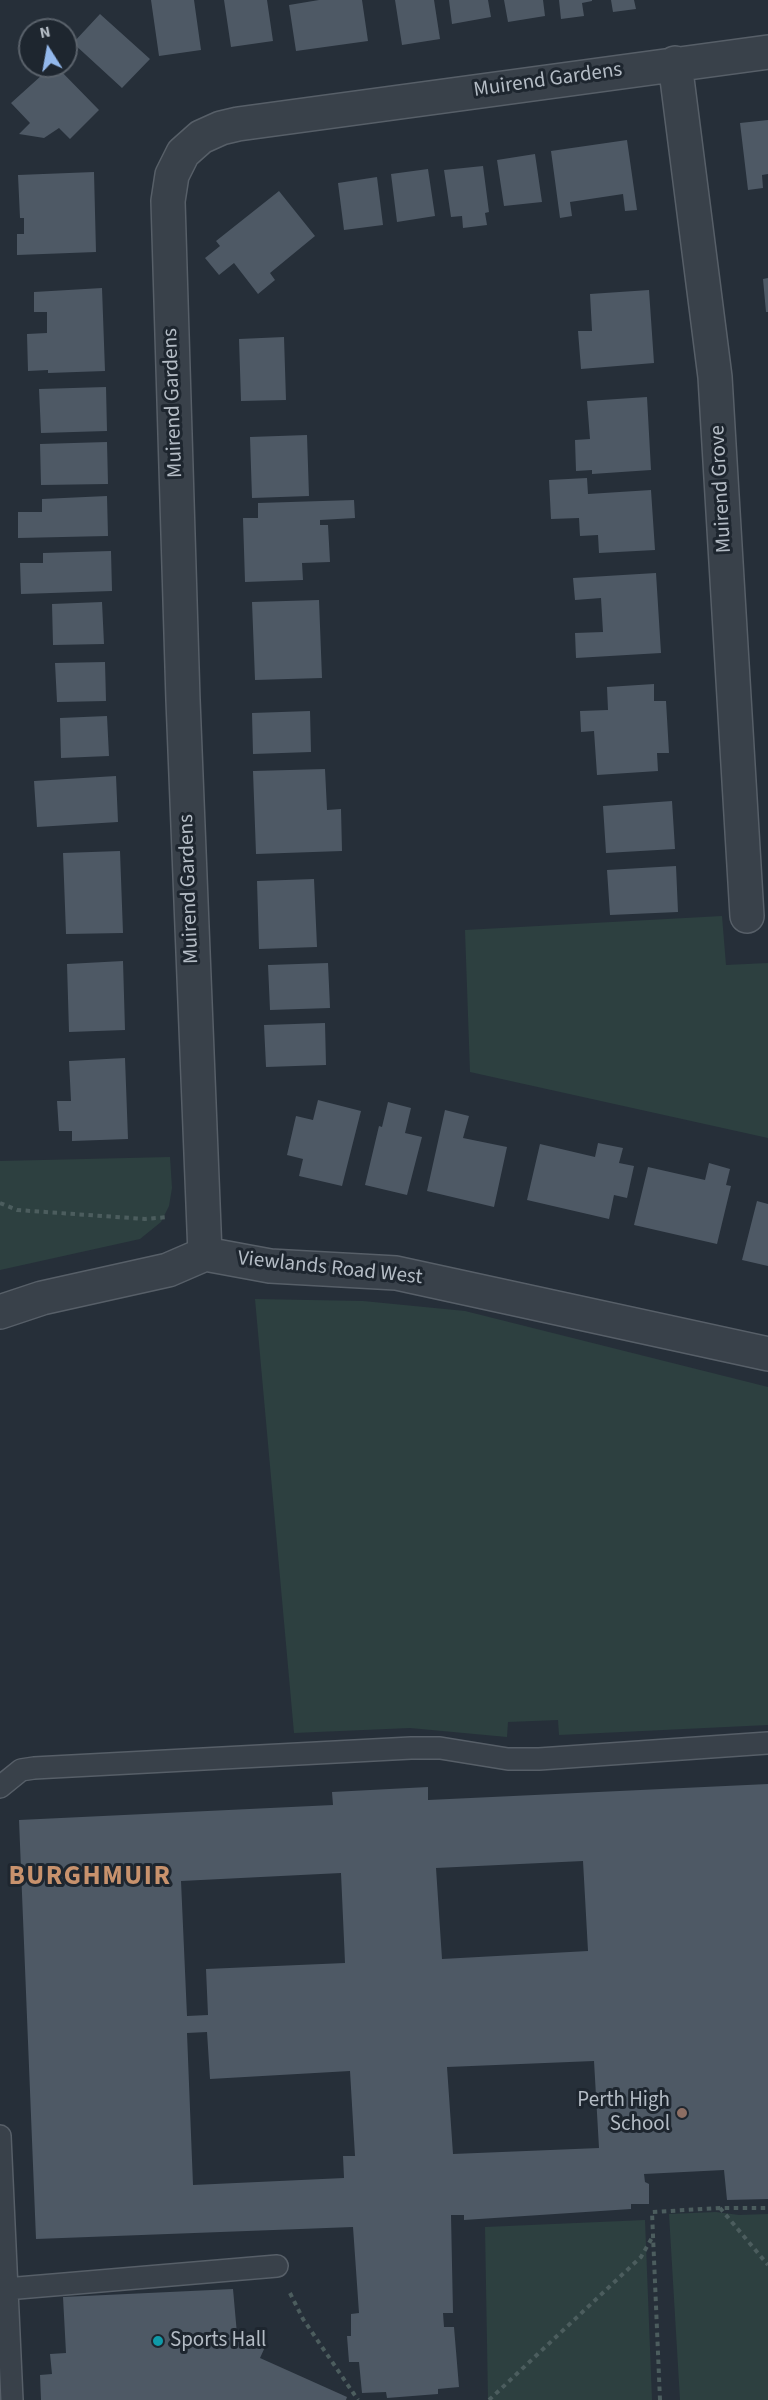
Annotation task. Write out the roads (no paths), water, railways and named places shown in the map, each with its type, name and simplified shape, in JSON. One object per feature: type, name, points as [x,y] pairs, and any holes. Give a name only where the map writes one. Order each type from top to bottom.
[{"type":"street","name":"Muirend Gardens","points":[[205,1254],[168,201],[172,175],[183,153],[201,137],[221,128],[238,124],[768,52]]},
{"type":"street","name":"Muirend Grove","points":[[675,63],[716,377],[747,916]]},
{"type":"street","points":[[0,1312],[42,1298],[168,1270],[205,1254]]},
{"type":"street","name":"Viewlands Road West","points":[[205,1254],[270,1266],[396,1273],[768,1354]]},
{"type":"lane","points":[[0,1787],[21,1770],[34,1768],[411,1748],[440,1748],[508,1759],[539,1758],[768,1743]]},
{"type":"lane","points":[[0,2136],[12,2400]]},
{"type":"lane","points":[[6,2289],[277,2266]]},
{"type":"place","name":"Perth High School","points":[[682,2113]]},
{"type":"place","name":"Sports Hall","points":[[158,2341]]},
{"type":"district","name":"BURGHMUIR","points":[[90,1878]]}]
